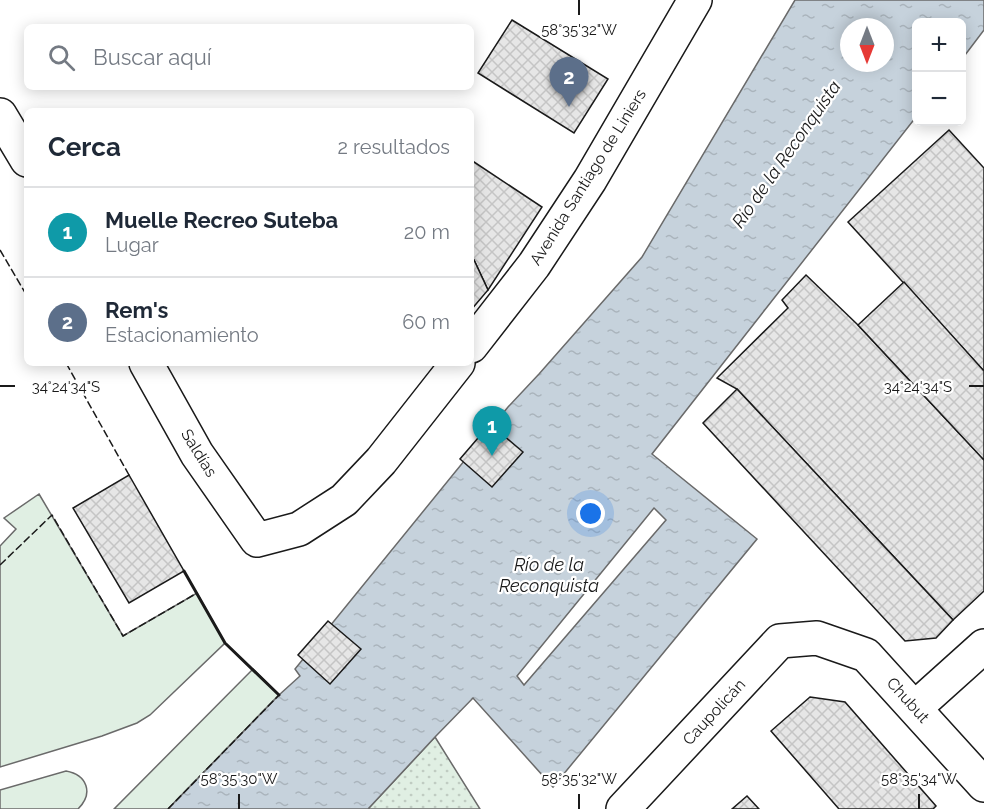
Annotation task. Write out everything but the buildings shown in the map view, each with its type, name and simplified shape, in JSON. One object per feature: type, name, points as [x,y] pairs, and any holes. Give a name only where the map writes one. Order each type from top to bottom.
[{"type":"street","name":"Avenida Santiago de Liniers","points":[[474,342],[534,266],[590,180],[695,0]]},
{"type":"street","points":[[0,115],[24,155]]},
{"type":"street","name":"Saldías","points":[[148,366],[197,454],[256,540],[299,529],[344,500],[381,461],[456,366]]},
{"type":"street","name":"Chubut","points":[[817,638],[866,655],[984,785]]},
{"type":"street","name":"Caupolicán","points":[[623,809],[780,641],[817,638]]},
{"type":"street","points":[[915,708],[984,646]]},
{"type":"green space","points":[[39,494],[123,636],[197,593],[225,643],[150,715],[137,723],[0,767],[0,546],[16,529],[4,518]]},
{"type":"green space","points":[[253,669],[279,695],[168,809],[114,809]]},
{"type":"green space","points":[[435,737],[480,809],[368,809]]},
{"type":"green space","points":[[66,771],[79,776],[86,786],[86,797],[78,809],[0,809],[0,790]]},
{"type":"water","name":"Río de la Reconquista","points":[[795,0],[984,0],[984,30],[966,54],[966,18],[912,18],[912,122],[652,454],[757,539],[553,787],[473,698],[368,809],[168,809],[300,676],[295,669],[508,407],[642,257]]},
{"type":"pier","points":[[654,508],[666,520],[524,685],[517,676]]},
{"type":"fence","points":[[0,250],[24,291]]},
{"type":"fence","points":[[68,366],[129,475]]},
{"type":"fence","points":[[0,565],[52,515],[123,636],[197,593]]},
{"type":"fence","points":[[168,809],[279,695]]},
{"type":"wall","points":[[184,571],[225,643],[279,695]]},
{"type":"place","name":"Rem's","points":[[569,107]]},
{"type":"place","name":"Muelle Recreo Suteba","points":[[492,456]]}]
